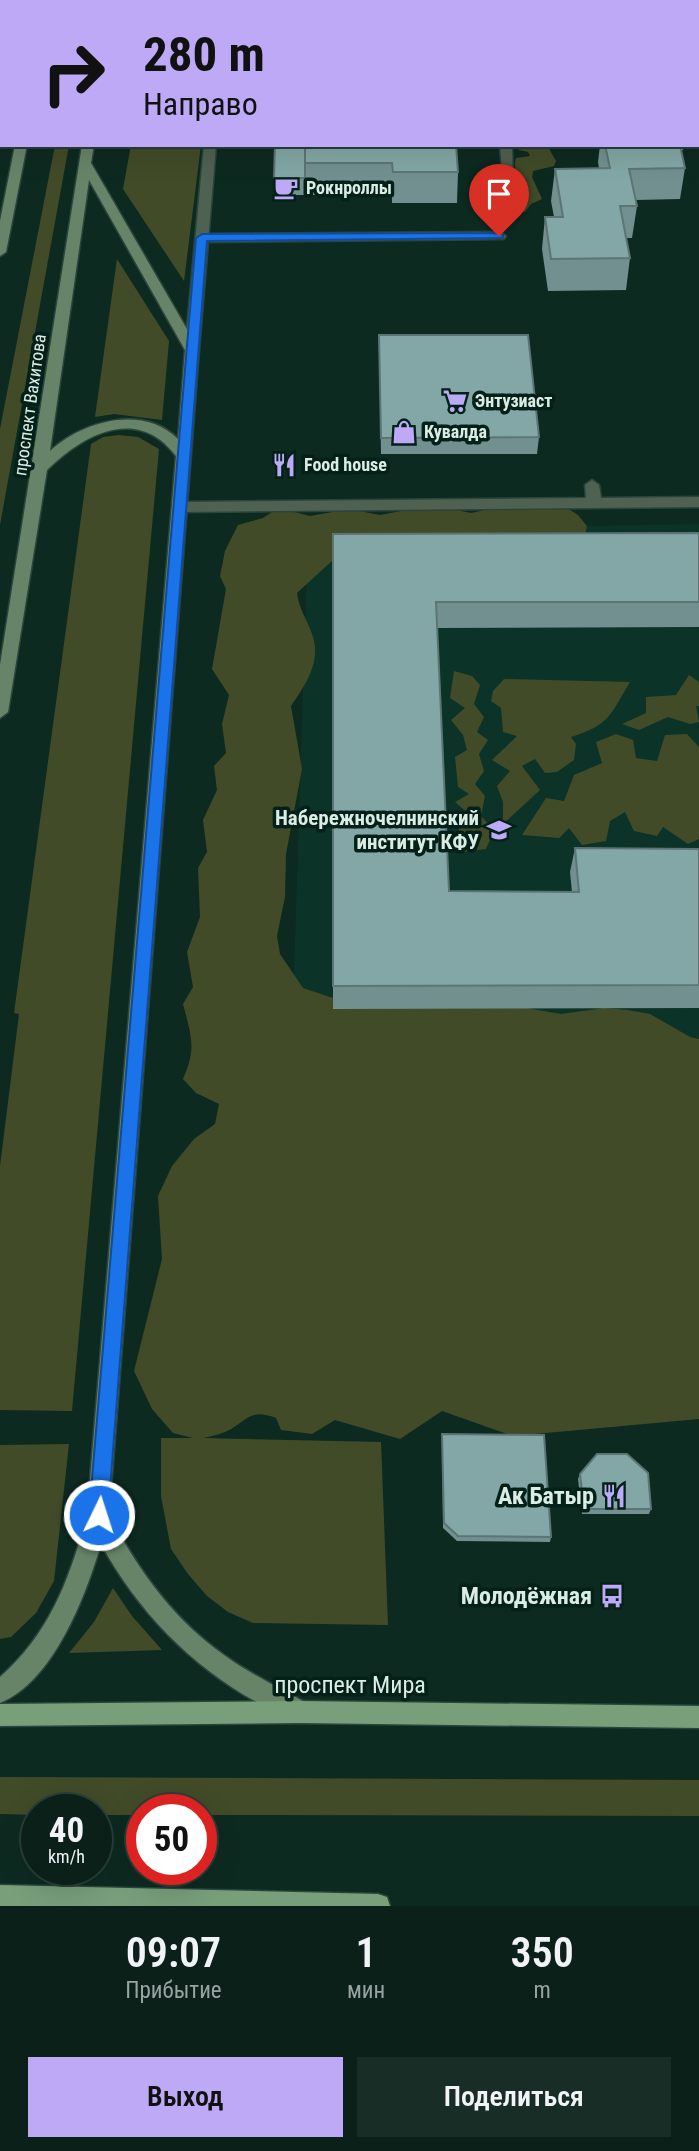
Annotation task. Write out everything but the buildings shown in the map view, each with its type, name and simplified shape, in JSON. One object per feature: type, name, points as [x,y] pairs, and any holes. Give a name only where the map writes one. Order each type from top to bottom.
[{"type":"main road","points":[[0,252],[21,147]]},
{"type":"main road","name":"проспект Вахитова","points":[[0,712],[88,147]]},
{"type":"main road","points":[[0,1692],[26,1671],[58,1631],[81,1578],[99,1515],[192,350],[85,163]]},
{"type":"main road","points":[[40,467],[69,441],[92,429],[119,424],[147,428],[167,437],[184,456]]},
{"type":"main road","points":[[99,1515],[121,1562],[149,1600],[180,1632],[215,1663],[299,1712]]},
{"type":"main road","name":"проспект Мира","points":[[0,1714],[299,1712],[699,1717]]},
{"type":"main road","points":[[0,1897],[378,1906]]},
{"type":"street","points":[[192,350],[210,147]]},
{"type":"street","points":[[506,147],[509,184]]},
{"type":"street","points":[[202,238],[499,236]]},
{"type":"street","points":[[593,485],[594,503]]},
{"type":"street","points":[[181,507],[699,502]]},
{"type":"shaded area","points":[[55,147],[69,147],[0,525],[0,429]]},
{"type":"shaded area","points":[[131,147],[201,147],[184,281],[123,189]]},
{"type":"shaded area","points":[[516,147],[548,147],[556,161],[554,166],[533,171],[532,177],[542,199],[531,204],[525,212],[518,209],[519,202],[515,196],[519,190],[514,184],[515,162],[516,158],[530,156],[528,152]]},
{"type":"shaded area","points":[[117,259],[169,341],[162,420],[114,414],[95,417]]},
{"type":"shaded area","points":[[103,437],[138,437],[159,449],[72,1411],[0,1410],[0,1166],[19,1014],[14,1013],[91,444]]},
{"type":"shaded area","points":[[432,505],[471,513],[507,505],[564,506],[578,515],[587,526],[584,539],[333,560],[297,593],[315,644],[315,654],[307,681],[291,706],[302,769],[286,854],[285,897],[277,936],[280,954],[303,988],[354,1005],[492,1002],[561,1014],[604,1008],[628,1010],[650,1014],[690,1037],[699,1039],[699,1419],[513,1436],[442,1411],[400,1439],[335,1420],[312,1434],[281,1430],[276,1418],[267,1415],[249,1417],[225,1432],[204,1438],[381,1442],[388,1625],[253,1623],[228,1612],[207,1596],[171,1549],[161,1496],[161,1438],[193,1438],[173,1433],[152,1409],[134,1371],[162,1259],[158,1196],[172,1166],[194,1139],[215,1124],[219,1104],[196,1093],[183,1079],[191,1050],[183,1004],[193,987],[187,952],[200,917],[198,868],[207,852],[203,820],[217,790],[214,766],[226,753],[222,724],[229,695],[212,669],[226,589],[220,576],[225,551],[238,525],[263,518],[278,508],[310,516],[349,509],[380,515]]},
{"type":"shaded area","name":"Набережночелнинский институт КФУ","points":[[699,524],[699,1132],[289,1131],[308,530]]},
{"type":"shaded area","points":[[454,671],[472,676],[480,685],[474,704],[484,717],[477,732],[488,740],[479,754],[484,771],[475,784],[485,796],[481,816],[494,830],[486,849],[463,852],[458,826],[470,815],[455,802],[469,794],[458,787],[455,757],[467,750],[463,735],[451,720],[465,708],[450,698]]},
{"type":"shaded area","points":[[689,675],[699,682],[699,706],[696,706],[699,722],[690,724],[668,717],[639,730],[622,724],[646,713],[646,697],[676,695]]},
{"type":"shaded area","points":[[504,679],[630,682],[613,711],[602,723],[571,737],[576,744],[574,760],[557,772],[545,773],[535,759],[522,766],[540,790],[503,824],[503,802],[497,786],[510,771],[492,760],[517,736],[503,732],[501,708],[491,701],[493,691]]},
{"type":"shaded area","points":[[616,734],[633,740],[636,758],[657,761],[665,735],[687,734],[699,747],[699,839],[688,844],[663,827],[657,836],[634,831],[625,812],[610,821],[606,841],[582,845],[569,828],[559,838],[522,835],[546,798],[564,801],[574,775],[602,763],[596,742]]},
{"type":"shaded area","points":[[69,1444],[54,1581],[36,1613],[11,1637],[0,1639],[0,1445]]},
{"type":"shaded area","points":[[113,1588],[132,1616],[162,1650],[69,1653],[94,1622]]},
{"type":"shaded area","points":[[0,1777],[699,1780],[699,1816],[217,1815],[217,1794],[126,1794],[126,1815],[112,1815],[112,1794],[21,1794],[21,1815],[0,1814]]},
{"type":"place","name":"Рокнроллы","points":[[286,188]]},
{"type":"place","name":"Энтузиаст","points":[[455,401]]},
{"type":"place","name":"Кувалда","points":[[404,432]]},
{"type":"place","name":"Food house","points":[[284,465]]},
{"type":"place","name":"Набережночелнинский институт КФУ","points":[[499,830]]},
{"type":"place","name":"Ак Батыр","points":[[614,1496]]},
{"type":"place","name":"Молодёжная","points":[[612,1596]]},
{"type":"route","points":[[99,1515],[202,238],[499,236]]}]
